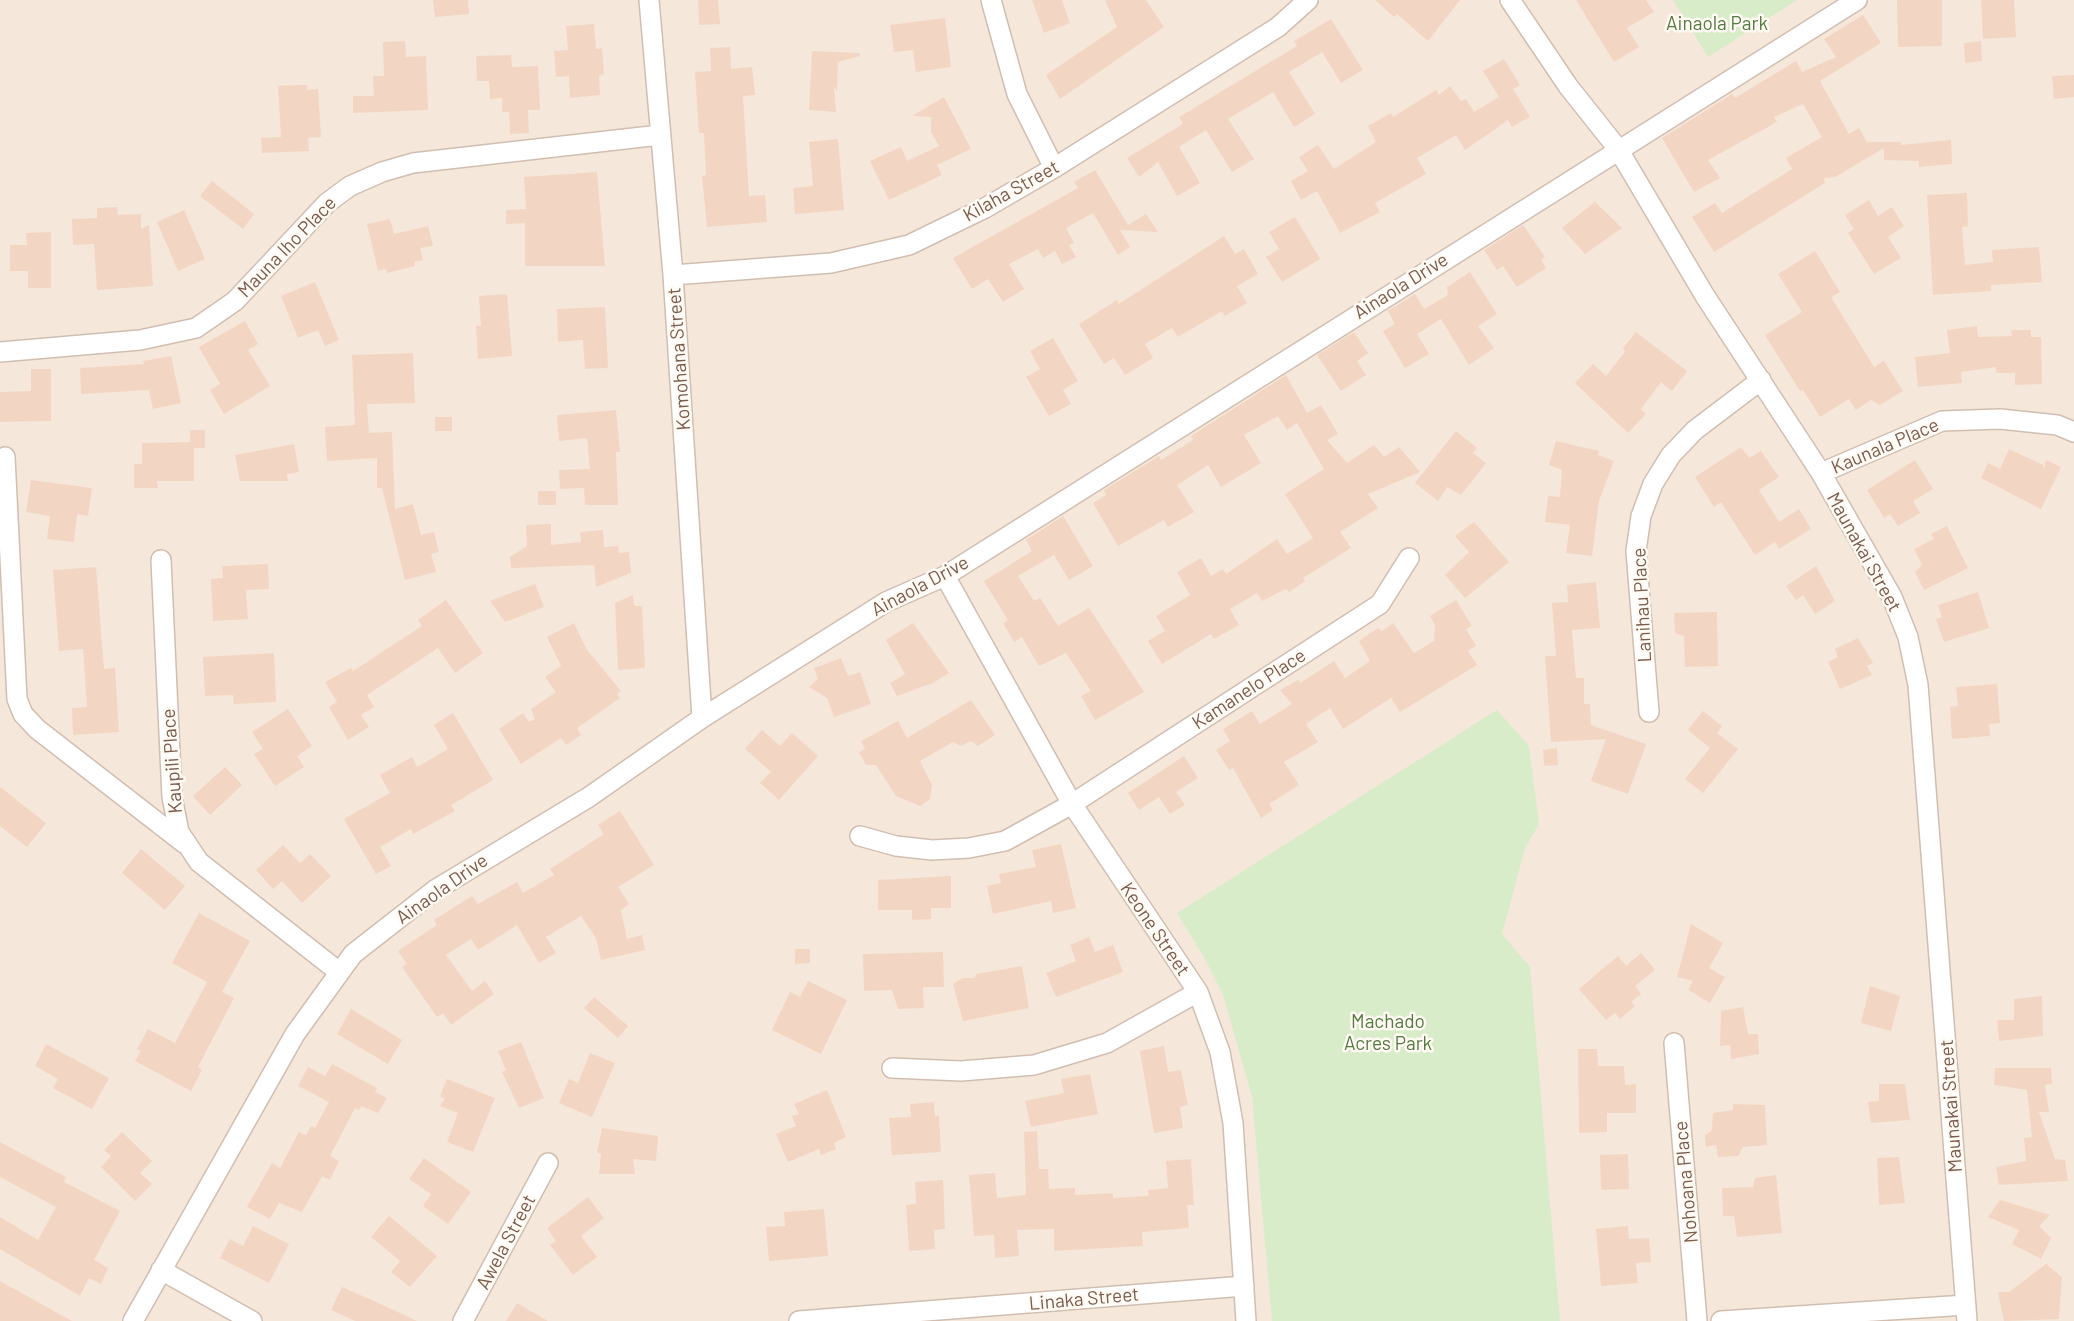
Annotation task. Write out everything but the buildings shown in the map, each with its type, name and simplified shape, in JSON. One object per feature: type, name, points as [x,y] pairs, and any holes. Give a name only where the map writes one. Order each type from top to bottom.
[{"type":"street","name":"Komohana Street","points":[[649,0],[673,275],[702,718]]},
{"type":"street","points":[[990,0],[1017,94],[1054,168]]},
{"type":"street","name":"Kilaha Street","points":[[673,275],[831,263],[909,245],[985,208],[1054,168],[1278,27],[1308,0]]},
{"type":"street","name":"Maunakai Street","points":[[1510,0],[1568,86],[1618,149],[1705,296],[1821,473],[1892,597],[1909,637],[1918,685],[1966,1313]]},
{"type":"street","name":"Ainaola Drive","points":[[133,1321],[295,1034],[353,954],[435,890],[589,797],[702,718],[886,602],[945,576],[1857,0]]},
{"type":"street","name":"Mauna Iho Place","points":[[0,352],[141,340],[196,328],[235,300],[327,203],[350,186],[382,172],[413,163],[660,135]]},
{"type":"street","name":"Lanihau Place","points":[[1649,712],[1636,551],[1641,516],[1653,484],[1671,455],[1695,430],[1761,380]]},
{"type":"street","name":"Kaunala Place","points":[[1821,473],[1942,421],[2000,419],[2057,425],[2074,432]]},
{"type":"street","points":[[5,457],[17,699],[23,714],[37,729],[189,847]]},
{"type":"street","name":"Kamanelo Place","points":[[860,836],[908,847],[969,848],[1005,841],[1072,804],[1380,604],[1409,558]]},
{"type":"street","name":"Kaupili Place","points":[[161,560],[172,797],[178,832],[199,862],[339,972]]},
{"type":"street","name":"Keone Street","points":[[945,576],[1072,804],[1198,992],[1220,1052],[1233,1123],[1246,1321]]},
{"type":"street","points":[[891,1068],[961,1071],[1034,1065],[1107,1043],[1198,992]]},
{"type":"street","name":"Nohoana Place","points":[[1674,1043],[1698,1321]]},
{"type":"street","name":"Awela Street","points":[[463,1321],[548,1163]]},
{"type":"street","points":[[161,1270],[252,1321]]},
{"type":"street","name":"Linaka Street","points":[[799,1321],[941,1316],[1244,1286]]},
{"type":"street","points":[[1721,1321],[1966,1313]]},
{"type":"shaded area","points":[[0,0],[2074,0],[2074,1321],[0,1321]]},
{"type":"green space","name":"Ainaola Park","points":[[1673,0],[1797,0],[1708,57]]},
{"type":"green space","name":"Machado Acres Park","points":[[1497,710],[1529,746],[1539,824],[1525,848],[1502,934],[1530,967],[1560,1321],[1272,1321],[1252,1097],[1223,995],[1177,913]]}]
